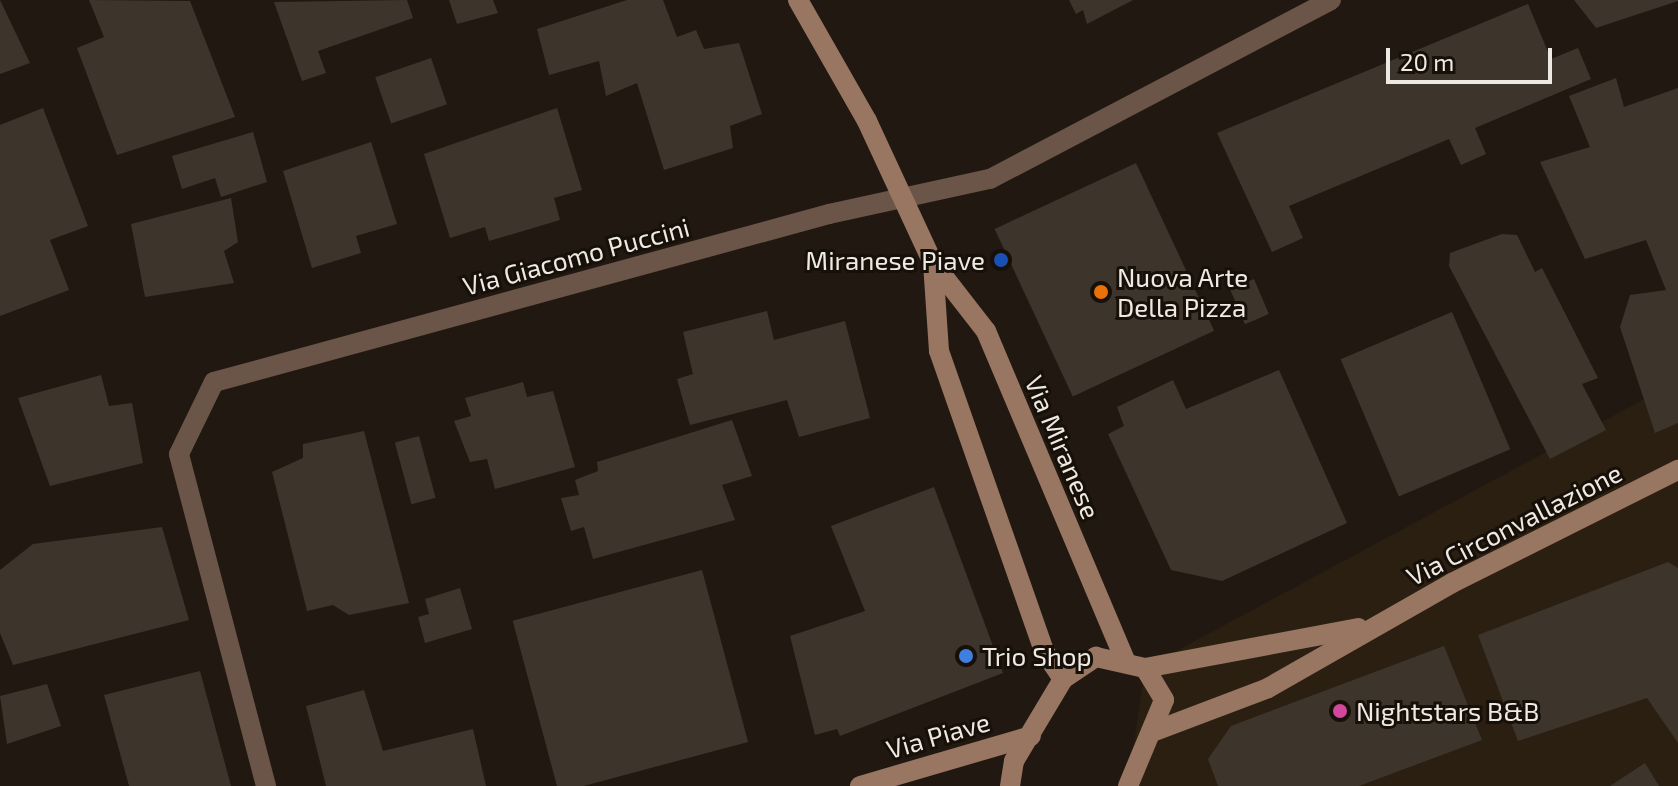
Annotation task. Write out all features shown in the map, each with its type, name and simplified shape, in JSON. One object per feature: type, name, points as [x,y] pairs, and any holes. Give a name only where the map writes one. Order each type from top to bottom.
[{"type":"street","name":"Via Miranese","points":[[798,0],[904,198],[933,263],[986,331],[1136,666],[1164,700],[1155,731]]},
{"type":"street","name":"Via Giacomo Puccini","points":[[266,786],[179,454],[214,382],[904,198],[990,179],[1331,0]]},
{"type":"street","name":"Via Miranese","points":[[933,263],[939,351],[1044,651],[1063,679]]},
{"type":"street","name":"Via Circonvallazione","points":[[1155,731],[1268,688],[1374,625],[1677,474]]},
{"type":"street","name":"Via Circonvallazione","points":[[1063,679],[1096,657],[1136,666],[1374,625]]},
{"type":"street","points":[[1010,786],[1031,736],[1063,679]]},
{"type":"street","points":[[1129,785],[1142,742],[1155,731]]},
{"type":"street","name":"Via Piave","points":[[860,786],[1031,736]]},
{"type":"shaded area","points":[[1678,381],[1678,786],[1128,786],[1145,668]]},
{"type":"building","points":[[0,0],[30,63],[0,74]]},
{"type":"building","points":[[89,0],[190,1],[235,117],[117,155],[77,48],[104,37]]},
{"type":"building","points":[[407,0],[413,18],[318,51],[326,73],[302,81],[274,2]]},
{"type":"building","points":[[449,0],[493,0],[498,13],[457,24]]},
{"type":"building","points":[[627,0],[663,0],[677,37],[696,30],[704,49],[739,43],[762,114],[730,126],[733,148],[664,170],[637,83],[606,96],[599,61],[549,75],[537,29]]},
{"type":"building","points":[[1069,0],[1133,0],[1087,24],[1083,10],[1076,14]]},
{"type":"building","points":[[1574,0],[1678,0],[1678,1],[1596,28]]},
{"type":"building","points":[[1528,4],[1551,59],[1578,48],[1591,79],[1475,128],[1486,154],[1461,165],[1449,139],[1289,206],[1303,238],[1272,252],[1217,133]]},
{"type":"building","points":[[431,58],[447,104],[391,124],[375,77]]},
{"type":"building","points":[[1616,78],[1624,107],[1678,88],[1678,423],[1655,433],[1620,327],[1630,295],[1666,290],[1646,240],[1585,259],[1540,162],[1590,147],[1569,96]]},
{"type":"building","points":[[43,108],[88,226],[50,240],[69,290],[0,316],[0,125]]},
{"type":"building","points":[[557,108],[582,190],[554,198],[560,220],[489,241],[485,227],[450,238],[424,154]]},
{"type":"building","points":[[253,132],[267,182],[221,197],[215,178],[182,189],[172,156]]},
{"type":"building","points":[[371,142],[397,224],[356,236],[361,253],[312,268],[283,171]]},
{"type":"building","points":[[1136,163],[1214,331],[1073,397],[995,229]]},
{"type":"building","points":[[231,198],[238,242],[224,251],[234,283],[145,297],[131,224]]},
{"type":"building","points":[[1502,234],[1517,235],[1535,272],[1542,268],[1598,378],[1582,384],[1606,430],[1550,459],[1449,266],[1450,253]]},
{"type":"building","points":[[1254,279],[1269,314],[1245,324],[1230,289]]},
{"type":"building","points":[[767,311],[774,340],[845,321],[870,418],[799,437],[787,400],[690,425],[677,379],[693,374],[683,332]]},
{"type":"building","points":[[1452,312],[1510,449],[1399,496],[1341,359]]},
{"type":"building","points":[[1279,370],[1347,523],[1222,581],[1171,570],[1108,434],[1124,426],[1117,407],[1173,380],[1186,409]]},
{"type":"building","points":[[101,375],[109,406],[132,403],[143,463],[50,486],[18,398]]},
{"type":"building","points":[[523,382],[527,397],[553,391],[575,467],[495,489],[487,459],[470,462],[454,421],[471,416],[465,398]]},
{"type":"building","points":[[732,420],[752,476],[722,485],[735,520],[593,559],[584,527],[571,531],[561,498],[579,495],[575,480],[598,471],[597,462]]},
{"type":"building","points":[[364,431],[409,603],[349,615],[333,605],[307,611],[272,472],[303,458],[303,444]]},
{"type":"building","points":[[419,436],[436,498],[411,504],[395,442]]},
{"type":"building","points":[[934,487],[1003,673],[840,736],[837,729],[815,735],[790,636],[865,611],[831,526]]},
{"type":"building","points":[[162,527],[189,620],[13,665],[0,633],[0,570],[33,544]]},
{"type":"building","points":[[1668,562],[1678,568],[1678,743],[1647,698],[1518,741],[1478,635]]},
{"type":"building","points":[[702,570],[748,742],[584,786],[557,786],[513,621]]},
{"type":"building","points":[[460,588],[472,629],[425,643],[418,617],[429,614],[425,599]]},
{"type":"building","points":[[1444,646],[1482,740],[1359,786],[1218,786],[1208,759],[1231,726]]},
{"type":"building","points":[[200,671],[231,786],[129,786],[104,695]]},
{"type":"building","points":[[47,684],[61,726],[7,744],[0,696]]},
{"type":"building","points":[[364,690],[383,751],[473,729],[486,786],[326,786],[306,706]]},
{"type":"building","points":[[1645,763],[1659,786],[1610,786]]},
{"type":"place","name":"Miranese Piave","points":[[1001,260]]},
{"type":"place","name":"Nuova Arte Della Pizza","points":[[1101,292]]},
{"type":"place","name":"Trio Shop","points":[[966,656]]},
{"type":"place","name":"Nightstars B&B","points":[[1340,711]]}]
